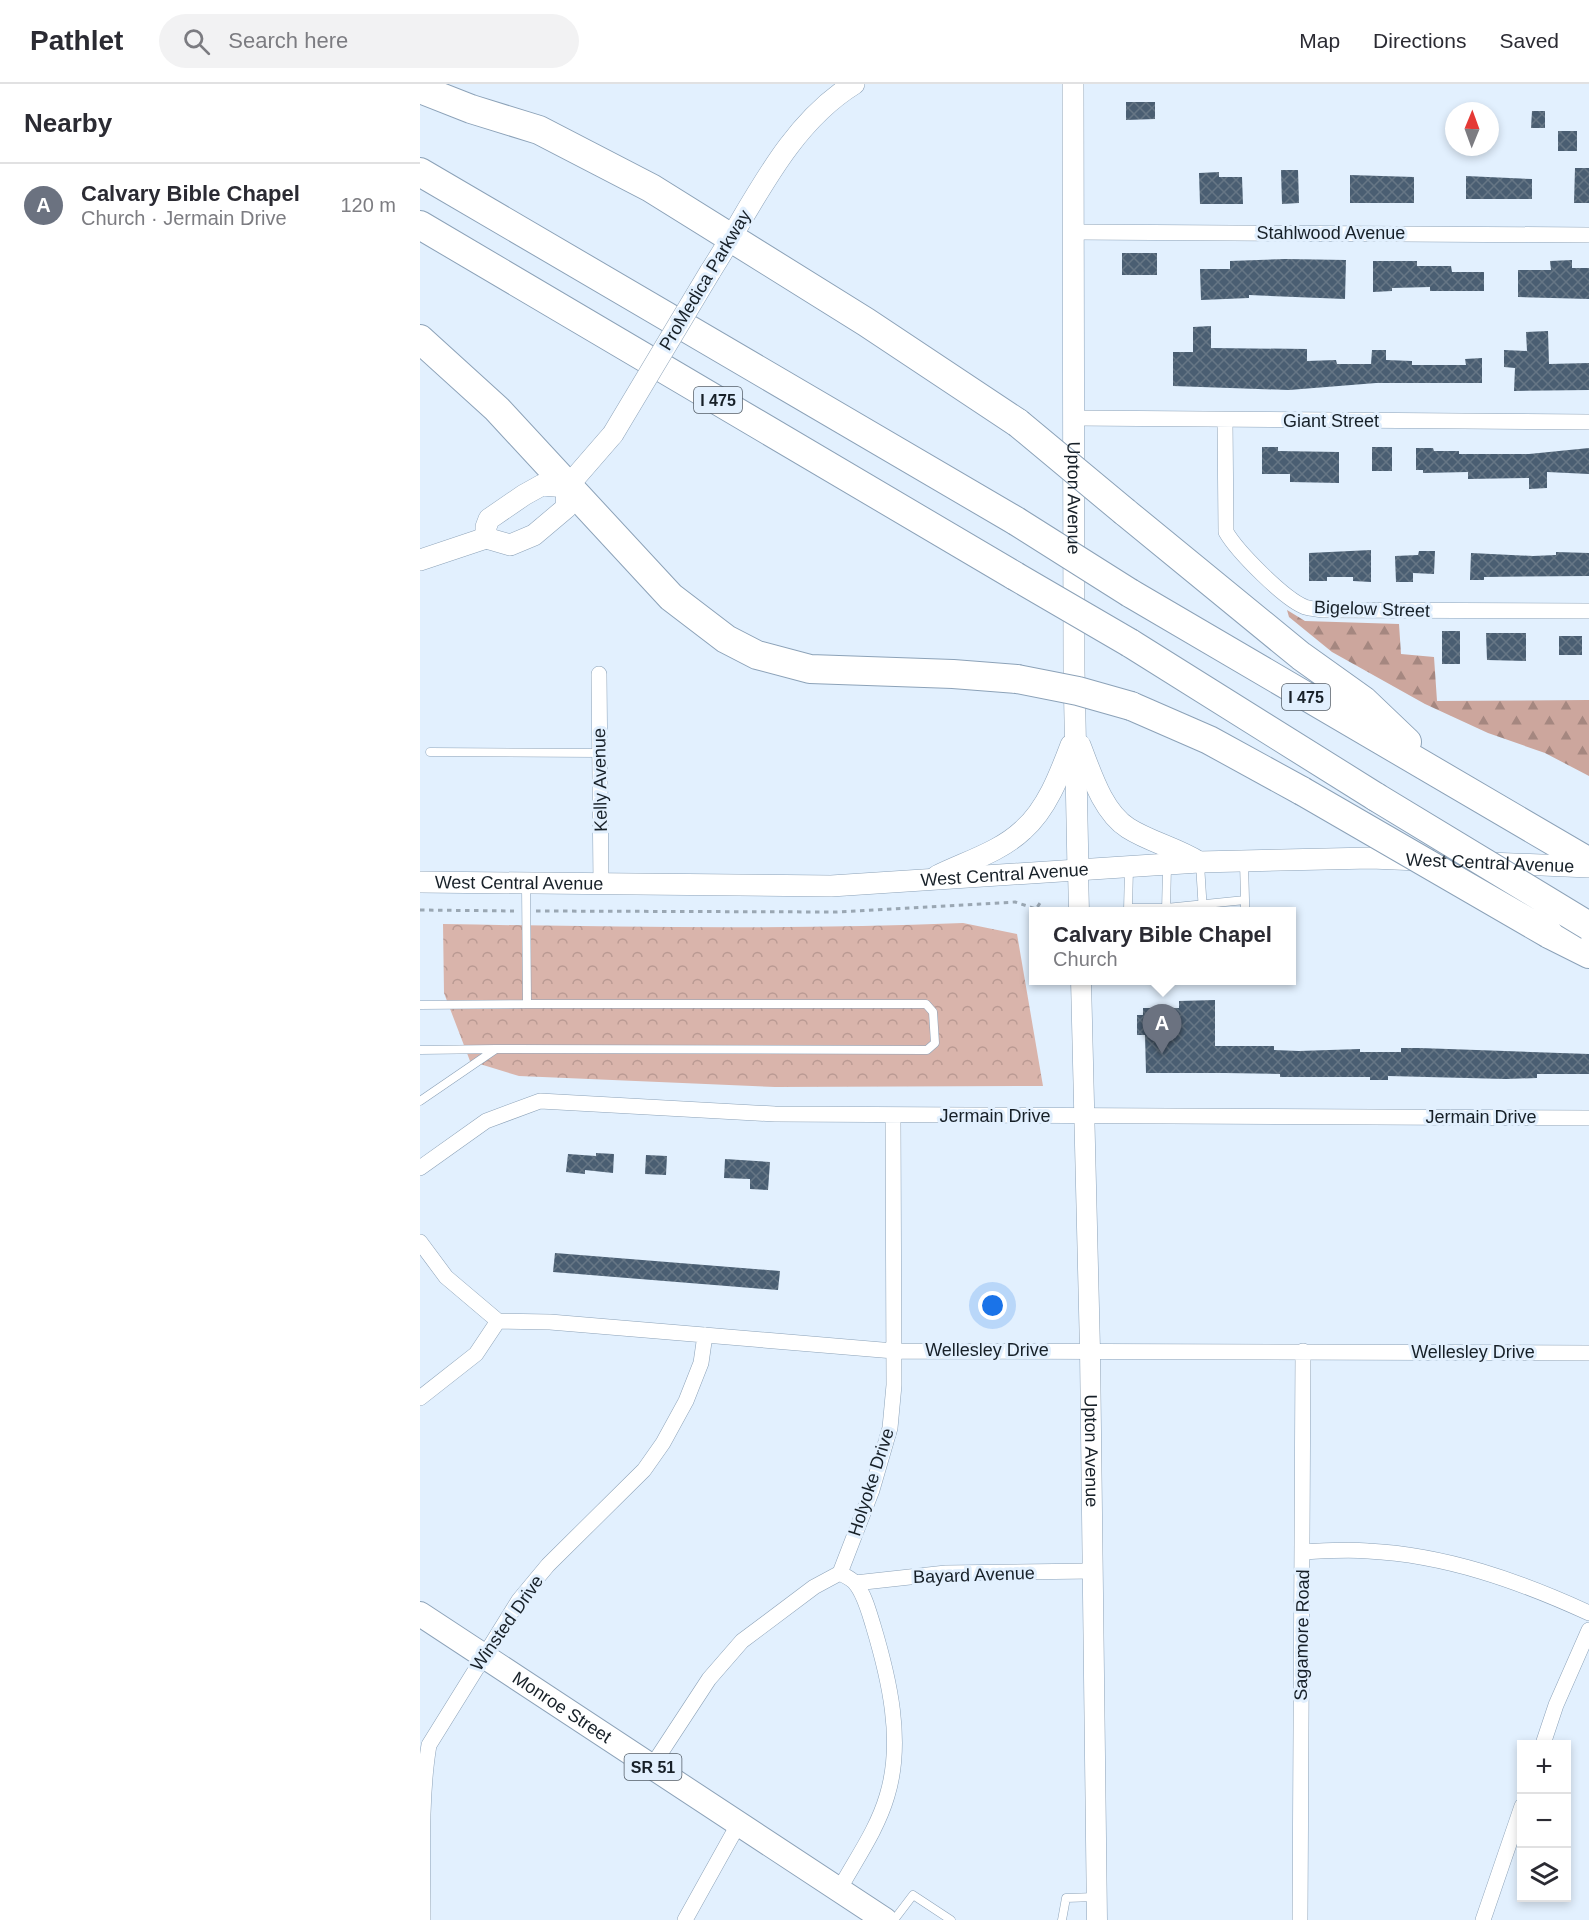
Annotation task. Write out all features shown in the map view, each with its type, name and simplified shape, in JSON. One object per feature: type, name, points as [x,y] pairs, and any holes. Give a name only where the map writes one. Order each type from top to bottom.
[{"type":"highway","points":[[420,89],[471,109],[539,129],[651,188],[866,322],[1018,423],[1301,656],[1364,701],[1443,777]]},
{"type":"highway","name":"I 475","points":[[420,172],[1016,521],[1130,593],[1589,862]]},
{"type":"highway","name":"I 475","points":[[420,225],[1130,643],[1376,797],[1589,926]]},
{"type":"highway","points":[[420,339],[496,409],[671,597],[726,639],[757,655],[810,669],[963,674],[1017,679],[1078,691],[1131,706],[1198,735],[1302,791],[1549,934],[1589,954]]},
{"type":"main road","name":"ProMedica Parkway","points":[[420,560],[486,538],[510,544],[534,536],[564,511],[568,500],[567,486],[614,434],[779,160],[809,121],[854,84]]},
{"type":"main road","name":"Upton Avenue","points":[[1073,84],[1075,733],[1078,870]]},
{"type":"main road","points":[[486,538],[489,519],[524,495],[542,485],[567,486]]},
{"type":"main road","points":[[1075,733],[1099,792],[1116,817],[1128,828],[1183,852],[1199,862]]},
{"type":"main road","points":[[925,881],[1006,843],[1025,830],[1040,810],[1058,778],[1075,733]]},
{"type":"main road","name":"West Central Avenue","points":[[420,882],[831,886],[1199,862],[1371,858],[1589,867]]},
{"type":"main road","name":"Monroe Street","points":[[420,1614],[885,1920]]},
{"type":"street","name":"Stahlwood Avenue","points":[[1073,232],[1589,235]]},
{"type":"street","name":"Giant Street","points":[[1073,418],[1589,422]]},
{"type":"street","name":"Bigelow Street","points":[[1225,420],[1226,532],[1235,547],[1286,593],[1306,607],[1324,610],[1589,611]]},
{"type":"street","name":"Kelly Avenue","points":[[599,674],[601,885]]},
{"type":"street","name":"Upton Avenue","points":[[1078,870],[1079,907]]},
{"type":"street","name":"Upton Avenue","points":[[1081,985],[1090,1350],[1097,1920]]},
{"type":"street","name":"Jermain Drive","points":[[420,1168],[486,1121],[540,1101],[775,1114],[893,1116],[1589,1118]]},
{"type":"street","name":"Holyoke Drive","points":[[840,1573],[872,1490],[890,1428],[894,1351],[893,1116]]},
{"type":"street","points":[[420,1242],[446,1277],[498,1321],[476,1354],[420,1398]]},
{"type":"street","name":"Wellesley Drive","points":[[498,1321],[550,1322],[894,1351],[1589,1353]]},
{"type":"street","name":"Winsted Drive","points":[[423,1920],[424,1763],[438,1726],[519,1600],[540,1574],[644,1470],[663,1443],[686,1401],[701,1364],[705,1335]]},
{"type":"street","name":"Sagamore Road","points":[[1300,1920],[1304,1351]]},
{"type":"street","points":[[1303,1552],[1368,1551],[1425,1557],[1497,1575],[1537,1589],[1589,1613]]},
{"type":"street","name":"Bayard Avenue","points":[[855,1583],[946,1573],[1092,1571]]},
{"type":"street","points":[[652,1766],[709,1679],[742,1641],[814,1587],[840,1573],[855,1583],[868,1610],[890,1692],[893,1767],[887,1796],[873,1832],[839,1890]]},
{"type":"street","points":[[1544,1740],[1556,1705],[1589,1630]]},
{"type":"street","points":[[1483,1920],[1517,1818]]},
{"type":"street","points":[[685,1920],[739,1824]]},
{"type":"lane","points":[[430,752],[600,753]]},
{"type":"lane","points":[[1244,861],[1245,907]]},
{"type":"lane","points":[[1199,862],[1203,907]]},
{"type":"lane","points":[[1166,907],[1167,865]]},
{"type":"lane","points":[[1128,907],[1129,867]]},
{"type":"lane","points":[[526,884],[527,1004]]},
{"type":"lane","points":[[1208,907],[1245,900]]},
{"type":"lane","points":[[420,1005],[926,1004],[933,1012],[935,1043],[927,1050],[847,1052],[420,1050]]},
{"type":"lane","points":[[420,1101],[496,1049]]},
{"type":"lane","points":[[894,1920],[913,1895],[951,1920]]},
{"type":"lane","points":[[1062,1920],[1066,1898],[1097,1897]]},
{"type":"path","points":[[420,910],[836,912],[1015,902],[1030,907]]},
{"type":"path","points":[[1037,907],[1040,903]]},
{"type":"green space","points":[[1287,610],[1305,621],[1399,624],[1401,654],[1434,657],[1437,701],[1589,700],[1589,776],[1545,753],[1488,733],[1425,704],[1332,652],[1289,617]]},
{"type":"green space","points":[[963,923],[1017,934],[1043,1086],[775,1087],[519,1076],[470,1061],[444,993],[443,924],[768,927]]},
{"type":"building","points":[[1126,102],[1155,102],[1155,119],[1126,120]]},
{"type":"building","points":[[1532,111],[1545,111],[1545,128],[1531,128]]},
{"type":"building","points":[[1558,131],[1577,131],[1577,151],[1558,151]]},
{"type":"building","points":[[1575,168],[1589,168],[1589,203],[1574,203]]},
{"type":"building","points":[[1281,170],[1298,170],[1299,203],[1282,204]]},
{"type":"building","points":[[1219,172],[1219,177],[1242,177],[1243,204],[1200,204],[1199,173]]},
{"type":"building","points":[[1350,175],[1414,177],[1414,203],[1350,203]]},
{"type":"building","points":[[1466,176],[1532,179],[1532,199],[1466,199]]},
{"type":"building","points":[[1122,253],[1157,253],[1157,275],[1122,275]]},
{"type":"building","points":[[1346,260],[1345,299],[1249,295],[1249,298],[1201,300],[1200,269],[1230,269],[1230,261]]},
{"type":"building","points":[[1572,260],[1572,268],[1589,268],[1589,299],[1518,297],[1518,270],[1551,270],[1550,261]]},
{"type":"building","points":[[1373,261],[1417,261],[1417,266],[1451,266],[1452,272],[1484,272],[1484,291],[1430,291],[1430,287],[1392,288],[1392,291],[1373,292]]},
{"type":"building","points":[[1211,326],[1211,348],[1307,349],[1307,361],[1336,360],[1337,364],[1371,364],[1372,350],[1386,350],[1386,360],[1412,361],[1412,365],[1466,365],[1465,359],[1482,358],[1482,383],[1376,383],[1289,390],[1173,386],[1173,352],[1193,352],[1193,327]]},
{"type":"building","points":[[1548,331],[1549,364],[1589,363],[1589,390],[1514,391],[1515,368],[1504,367],[1504,350],[1527,351],[1526,332]]},
{"type":"building","points":[[1262,447],[1278,447],[1278,451],[1339,452],[1339,483],[1290,482],[1290,474],[1262,474]]},
{"type":"building","points":[[1372,447],[1392,447],[1392,471],[1372,471]]},
{"type":"building","points":[[1416,448],[1459,451],[1459,454],[1529,454],[1589,448],[1589,474],[1547,472],[1547,488],[1529,489],[1529,478],[1468,479],[1468,472],[1423,473],[1423,470],[1416,470]]},
{"type":"building","points":[[1371,550],[1371,582],[1353,581],[1353,577],[1327,577],[1327,581],[1309,581],[1309,553]]},
{"type":"building","points":[[1419,551],[1435,551],[1434,574],[1413,573],[1413,582],[1396,582],[1395,556],[1418,555]]},
{"type":"building","points":[[1556,552],[1589,553],[1589,576],[1484,577],[1484,580],[1470,580],[1471,553],[1533,556],[1556,555]]},
{"type":"building","points":[[1442,631],[1460,631],[1460,664],[1442,664]]},
{"type":"building","points":[[1486,633],[1526,633],[1526,661],[1487,660]]},
{"type":"building","points":[[1559,636],[1582,636],[1582,655],[1559,655]]},
{"type":"building","points":[[1215,1000],[1215,1046],[1274,1046],[1274,1050],[1299,1051],[1360,1049],[1360,1052],[1401,1052],[1401,1048],[1420,1048],[1589,1054],[1589,1074],[1537,1074],[1537,1078],[1506,1079],[1388,1076],[1388,1080],[1370,1080],[1370,1077],[1280,1077],[1280,1074],[1146,1073],[1145,1035],[1137,1035],[1137,1015],[1143,1015],[1143,1008],[1179,1008],[1179,1001]]},
{"type":"building","points":[[596,1153],[614,1154],[613,1173],[585,1170],[585,1174],[566,1172],[568,1154],[596,1156]]},
{"type":"building","points":[[646,1155],[667,1156],[666,1175],[645,1174]]},
{"type":"building","points":[[725,1159],[770,1162],[768,1190],[750,1189],[750,1179],[724,1178]]},
{"type":"building","points":[[555,1253],[780,1271],[778,1290],[553,1272]]},
{"type":"place","name":"Calvary Bible Chapel","points":[[1162,1054]]}]
